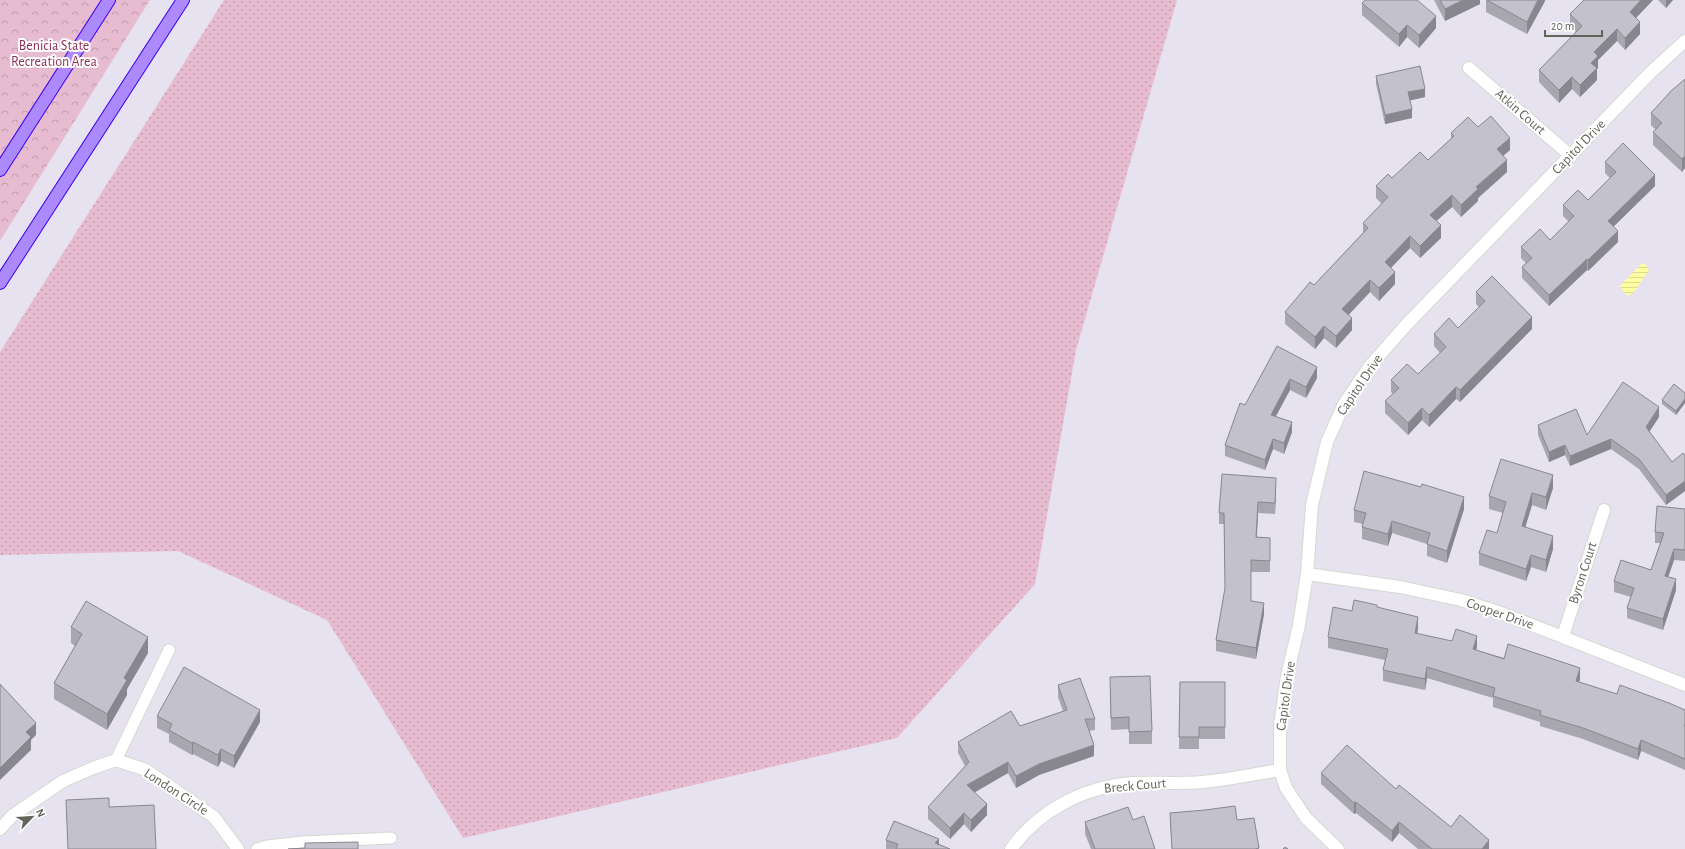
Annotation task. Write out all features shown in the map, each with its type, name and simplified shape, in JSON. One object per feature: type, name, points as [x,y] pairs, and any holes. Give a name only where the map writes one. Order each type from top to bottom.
[{"type":"highway","points":[[0,170],[109,0]]},
{"type":"highway","points":[[0,283],[183,0]]},
{"type":"street","name":"Capitol Drive","points":[[1338,849],[1306,818],[1286,788],[1280,770],[1280,725],[1286,683],[1299,625],[1307,574],[1312,505],[1327,442],[1344,404],[1369,366],[1407,324],[1570,156],[1652,72],[1685,41]]},
{"type":"street","name":"Atkin Court","points":[[1469,68],[1570,156]]},
{"type":"street","name":"Byron Court","points":[[1563,636],[1604,510]]},
{"type":"street","name":"Cooper Drive","points":[[1307,574],[1400,587],[1461,600],[1563,636],[1685,685]]},
{"type":"street","points":[[0,829],[12,816],[64,781],[116,760]]},
{"type":"street","name":"London Circle","points":[[116,760],[146,770],[214,817],[238,849]]},
{"type":"street","name":"Breck Court","points":[[1011,849],[1026,830],[1056,806],[1091,790],[1132,784],[1179,783],[1217,780],[1280,770]]},
{"type":"lane","points":[[116,760],[169,650]]},
{"type":"lane","points":[[257,849],[267,846],[303,842],[391,838]]},
{"type":"green space","name":"Benicia State Recreation Area","points":[[0,0],[150,0],[0,241]]},
{"type":"green space","points":[[224,0],[1177,0],[1076,350],[1035,584],[897,738],[463,838],[327,620],[178,551],[0,555],[0,352]]},
{"type":"shaded area","points":[[1642,263],[1645,264],[1649,270],[1634,292],[1628,296],[1620,286]]},
{"type":"building","points":[[1365,0],[1417,0],[1436,16],[1419,35],[1407,25],[1399,34],[1362,3]]},
{"type":"building","points":[[1440,0],[1463,0],[1445,9]]},
{"type":"building","points":[[1487,0],[1538,0],[1527,22]]},
{"type":"building","points":[[1584,0],[1641,0],[1630,12],[1640,22],[1625,38],[1617,29],[1594,52],[1598,56],[1591,63],[1597,68],[1580,85],[1572,77],[1559,90],[1539,70],[1582,26],[1570,14]]},
{"type":"building","points":[[1420,66],[1425,89],[1408,92],[1412,109],[1385,115],[1376,76]]},
{"type":"building","points":[[1685,79],[1685,156],[1682,159],[1653,132],[1662,123],[1651,113],[1671,91]]},
{"type":"building","points":[[1491,116],[1510,138],[1497,149],[1507,160],[1476,187],[1478,189],[1461,205],[1452,195],[1430,215],[1441,225],[1420,246],[1410,236],[1385,262],[1395,272],[1379,288],[1370,280],[1342,309],[1352,318],[1336,336],[1324,326],[1315,337],[1285,312],[1310,282],[1314,285],[1368,228],[1363,223],[1388,197],[1376,186],[1388,174],[1392,178],[1420,152],[1428,160],[1454,136],[1451,133],[1468,117],[1478,127]]},
{"type":"building","points":[[1623,143],[1655,175],[1608,221],[1618,231],[1549,295],[1522,267],[1532,258],[1521,247],[1540,229],[1550,240],[1574,216],[1563,205],[1578,190],[1588,200],[1616,172],[1605,162]]},
{"type":"building","points":[[1492,276],[1532,317],[1460,390],[1456,387],[1429,415],[1422,408],[1408,423],[1385,401],[1399,388],[1391,380],[1407,364],[1418,374],[1446,347],[1434,334],[1449,318],[1458,328],[1485,301],[1476,292]]},
{"type":"building","points":[[1277,346],[1317,367],[1306,387],[1290,379],[1271,415],[1292,422],[1284,443],[1273,439],[1265,460],[1225,445],[1240,403],[1245,405]]},
{"type":"building","points":[[1623,382],[1659,407],[1646,427],[1672,462],[1683,453],[1685,456],[1685,481],[1666,495],[1639,459],[1611,439],[1570,456],[1565,445],[1549,452],[1538,425],[1576,409],[1587,435]]},
{"type":"building","points":[[1674,384],[1685,393],[1685,399],[1676,411],[1662,400]]},
{"type":"building","points":[[1501,459],[1553,475],[1546,497],[1532,493],[1522,526],[1553,536],[1546,560],[1531,555],[1526,569],[1479,553],[1487,530],[1497,533],[1506,502],[1489,496]]},
{"type":"building","points":[[1364,471],[1421,487],[1422,484],[1464,497],[1447,551],[1427,544],[1430,533],[1392,521],[1388,534],[1362,527],[1366,513],[1354,510]]},
{"type":"building","points":[[1222,474],[1276,478],[1275,503],[1258,502],[1256,537],[1270,538],[1270,561],[1251,560],[1251,601],[1264,603],[1256,648],[1216,640],[1225,588],[1224,513],[1219,513]]},
{"type":"building","points":[[1657,506],[1685,509],[1685,550],[1674,549],[1665,576],[1676,579],[1663,619],[1627,608],[1634,588],[1614,581],[1621,560],[1651,570],[1664,533],[1655,532]]},
{"type":"building","points":[[1354,600],[1418,617],[1415,633],[1452,641],[1456,629],[1477,636],[1473,649],[1504,659],[1508,644],[1580,668],[1576,681],[1617,694],[1620,685],[1685,710],[1685,759],[1641,740],[1638,749],[1583,728],[1540,715],[1541,711],[1493,696],[1495,688],[1427,667],[1425,679],[1383,670],[1388,649],[1328,637],[1333,607],[1352,611]]},
{"type":"building","points":[[86,601],[148,637],[124,678],[127,680],[107,714],[54,683],[82,634],[71,627]]},
{"type":"building","points":[[184,667],[260,710],[234,756],[221,749],[218,755],[193,742],[192,743],[169,730],[172,724],[157,716]]},
{"type":"building","points":[[1150,676],[1152,731],[1129,732],[1129,717],[1111,718],[1110,677]]},
{"type":"building","points":[[1080,678],[1095,719],[1085,719],[1094,745],[1039,764],[1016,776],[1008,762],[967,785],[987,804],[971,820],[964,813],[950,828],[928,807],[969,762],[958,742],[1011,711],[1020,726],[1067,710],[1058,685]]},
{"type":"building","points":[[1180,682],[1225,682],[1225,727],[1199,727],[1199,737],[1179,737]]},
{"type":"building","points":[[0,684],[36,723],[26,732],[31,737],[0,768]]},
{"type":"building","points":[[1347,745],[1396,789],[1399,785],[1451,827],[1460,815],[1489,840],[1482,849],[1432,849],[1399,822],[1392,831],[1356,802],[1354,803],[1321,773]]},
{"type":"building","points":[[109,798],[109,807],[154,805],[156,849],[68,849],[66,800]]},
{"type":"building","points":[[1235,806],[1237,820],[1254,818],[1259,848],[1172,849],[1170,813]]},
{"type":"building","points":[[1128,807],[1133,820],[1144,816],[1155,849],[1095,849],[1085,822]]},
{"type":"building","points":[[894,821],[939,839],[935,843],[950,849],[896,849],[898,844],[886,840]]},
{"type":"building","points":[[358,842],[358,849],[288,849],[305,848],[305,843]]}]
